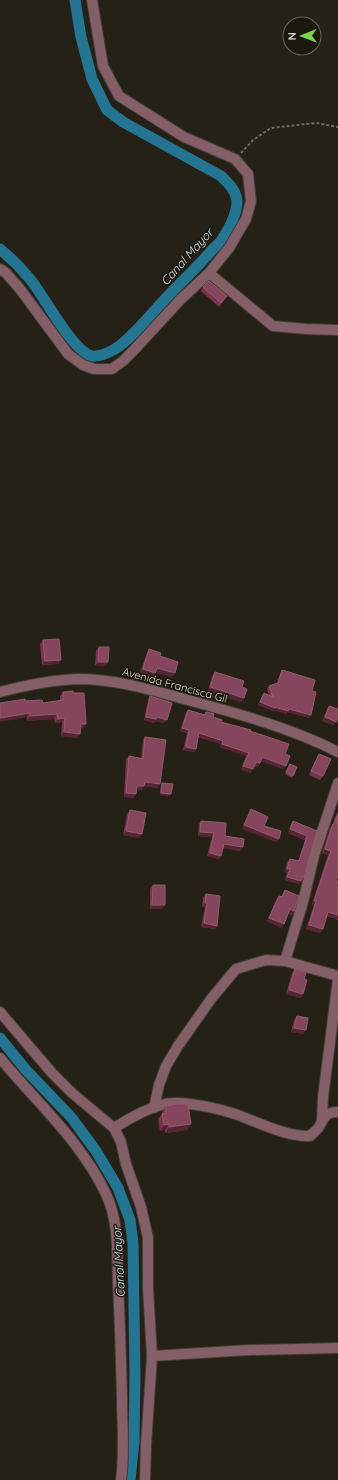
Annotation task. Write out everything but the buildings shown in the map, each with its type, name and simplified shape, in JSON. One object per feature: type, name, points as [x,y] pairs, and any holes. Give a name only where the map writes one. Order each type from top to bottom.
[{"type":"street","points":[[0,269],[6,273],[20,289],[68,354],[83,365],[94,369],[112,369],[122,362],[180,300],[209,273],[228,248],[246,219],[251,200],[248,174],[235,159],[184,136],[119,96],[103,66],[92,0]]},
{"type":"street","points":[[209,273],[273,326],[338,330]]},
{"type":"street","name":"Avenida Francisca Gil","points":[[0,692],[26,685],[53,681],[79,679],[119,682],[211,706],[264,722],[314,739],[338,752]]},
{"type":"street","points":[[284,961],[303,902],[314,856],[338,783]]},
{"type":"street","points":[[154,1108],[159,1085],[166,1066],[211,999],[236,969],[266,960],[284,961],[338,977],[323,1097],[322,1120]]},
{"type":"street","points":[[0,1012],[52,1073],[72,1093],[114,1128],[121,1142],[126,1164],[141,1207],[148,1238],[148,1289],[152,1356],[146,1445],[146,1480]]},
{"type":"street","points":[[0,1058],[61,1126],[83,1156],[105,1193],[113,1210],[116,1230],[121,1346],[121,1480]]},
{"type":"street","points":[[114,1128],[130,1118],[172,1102],[219,1109],[301,1137],[310,1136],[330,1112],[338,1112]]},
{"type":"street","points":[[152,1356],[249,1350],[338,1348]]},
{"type":"path","points":[[235,159],[253,140],[271,128],[316,123],[338,127]]},
{"type":"waterway","name":"Canal Mayor","points":[[0,249],[16,263],[30,279],[76,345],[84,352],[92,356],[98,356],[115,349],[136,331],[220,242],[233,220],[237,206],[235,193],[221,176],[123,122],[107,110],[92,79],[81,37],[75,0]]},
{"type":"waterway","name":"Canal Mayor","points":[[0,1038],[26,1070],[71,1117],[96,1151],[118,1188],[130,1220],[133,1243],[135,1374],[134,1442],[130,1480]]}]
